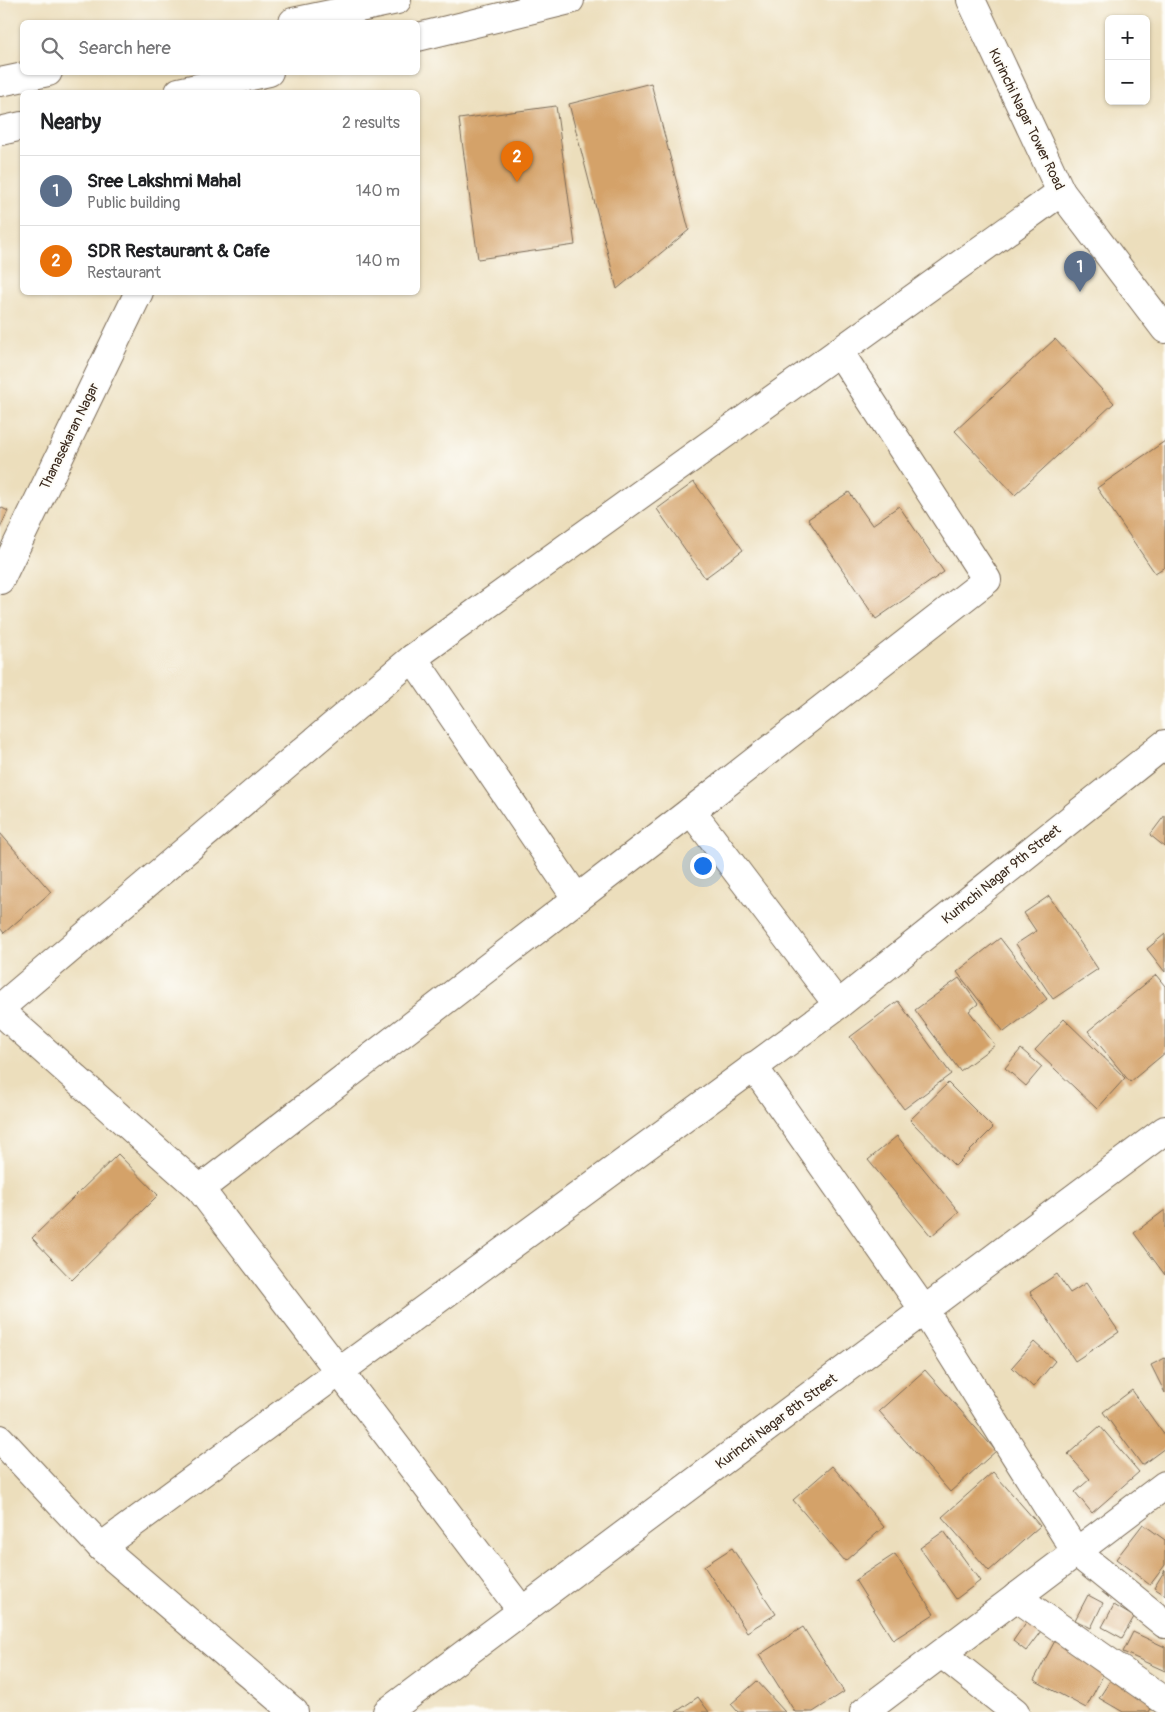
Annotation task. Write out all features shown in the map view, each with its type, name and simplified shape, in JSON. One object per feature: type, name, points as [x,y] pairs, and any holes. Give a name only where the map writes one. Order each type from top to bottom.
[{"type":"street","points":[[420,37],[570,0]]},
{"type":"street","name":"Kurinchi Nagar Tower Road","points":[[970,0],[1061,192],[1165,330]]},
{"type":"street","points":[[302,20],[384,2]]},
{"type":"street","points":[[0,82],[34,75]]},
{"type":"street","points":[[199,90],[238,86],[262,75]]},
{"type":"street","points":[[0,131],[20,126]]},
{"type":"street","points":[[522,1611],[200,1189],[0,1009],[413,658],[1061,192]]},
{"type":"street","name":"Thanasekaran Nagar","points":[[0,580],[138,295]]},
{"type":"street","points":[[200,1189],[691,811],[987,580],[839,351]]},
{"type":"street","points":[[413,658],[577,898]]},
{"type":"street","name":"Kurinchi Nagar 9th Street","points":[[101,1547],[838,1004],[1165,744]]},
{"type":"street","points":[[691,811],[838,1004]]},
{"type":"street","points":[[753,1066],[924,1310],[1076,1552],[1165,1624]]},
{"type":"street","name":"Kurinchi Nagar 8th Street","points":[[386,1712],[1165,1130]]},
{"type":"street","points":[[0,1439],[101,1547],[294,1712]]},
{"type":"street","points":[[864,1712],[1165,1485]]},
{"type":"street","points":[[1016,1598],[1165,1701]]},
{"type":"street","points":[[942,1654],[1015,1712]]},
{"type":"building","points":[[651,83],[689,230],[617,289],[569,104]]},
{"type":"building","points":[[556,106],[575,245],[478,259],[459,119]]},
{"type":"building","points":[[1055,339],[1114,403],[1015,495],[955,431]]},
{"type":"building","points":[[1165,441],[1165,567],[1155,573],[1097,488]]},
{"type":"building","points":[[694,482],[743,550],[705,578],[657,509]]},
{"type":"building","points":[[849,492],[872,525],[899,506],[944,572],[876,619],[808,519]]},
{"type":"building","points":[[0,507],[8,511],[0,528]]},
{"type":"building","points":[[1165,815],[1165,847],[1150,835]]},
{"type":"building","points":[[0,833],[51,892],[4,933],[0,928]]},
{"type":"building","points":[[1049,896],[1098,969],[1053,999],[1016,944],[1036,931],[1024,913]]},
{"type":"building","points":[[1165,934],[1165,972],[1147,949]]},
{"type":"building","points":[[1000,938],[1047,999],[1004,1032],[957,972]]},
{"type":"building","points":[[1156,975],[1165,986],[1165,1053],[1130,1082],[1088,1031]]},
{"type":"building","points":[[959,978],[978,1004],[969,1011],[995,1045],[960,1071],[915,1010]]},
{"type":"building","points":[[898,1001],[951,1074],[904,1109],[850,1037]]},
{"type":"building","points":[[1064,1019],[1125,1078],[1097,1109],[1035,1050]]},
{"type":"building","points":[[1021,1049],[1042,1067],[1026,1086],[1005,1068]]},
{"type":"building","points":[[948,1083],[993,1128],[955,1166],[910,1120]]},
{"type":"building","points":[[897,1136],[959,1212],[931,1236],[868,1160]]},
{"type":"building","points":[[118,1154],[158,1195],[72,1280],[32,1238]]},
{"type":"building","points":[[1165,1210],[1165,1275],[1134,1233]]},
{"type":"building","points":[[1057,1274],[1070,1293],[1086,1283],[1119,1332],[1075,1361],[1030,1292]]},
{"type":"building","points":[[1034,1342],[1055,1361],[1033,1387],[1012,1367]]},
{"type":"building","points":[[1165,1358],[1165,1393],[1151,1365]]},
{"type":"building","points":[[925,1370],[996,1451],[950,1492],[879,1411]]},
{"type":"building","points":[[1132,1390],[1165,1436],[1165,1448],[1142,1465],[1103,1412]]},
{"type":"building","points":[[1100,1426],[1139,1472],[1092,1513],[1075,1492],[1090,1479],[1068,1454]]},
{"type":"building","points":[[832,1466],[884,1527],[845,1561],[793,1500]]},
{"type":"building","points":[[993,1472],[1040,1526],[989,1571],[942,1517]]},
{"type":"building","points":[[1143,1524],[1165,1540],[1165,1565],[1150,1585],[1116,1559]]},
{"type":"building","points":[[944,1531],[980,1581],[956,1599],[920,1548]]},
{"type":"building","points":[[732,1548],[776,1614],[747,1632],[704,1566]]},
{"type":"building","points":[[895,1554],[934,1614],[893,1640],[855,1580]]},
{"type":"building","points":[[1165,1570],[1165,1595],[1154,1588]]},
{"type":"building","points":[[1088,1595],[1103,1603],[1091,1628],[1075,1620]]},
{"type":"building","points":[[1114,1605],[1134,1617],[1122,1638],[1102,1627]]},
{"type":"building","points":[[1027,1621],[1041,1631],[1026,1651],[1013,1641]]},
{"type":"building","points":[[803,1627],[844,1692],[813,1712],[795,1712],[759,1655]]},
{"type":"building","points":[[1133,1632],[1165,1647],[1165,1671],[1123,1652]]},
{"type":"building","points":[[1057,1637],[1109,1664],[1086,1708],[1034,1680]]},
{"type":"building","points":[[1112,1678],[1154,1703],[1149,1712],[1123,1712],[1099,1698]]},
{"type":"building","points":[[757,1681],[785,1712],[738,1712],[731,1704]]},
{"type":"building","points":[[698,1697],[709,1712],[676,1712]]},
{"type":"place","name":"SDR Restaurant & Cafe","points":[[517,182]]},
{"type":"place","name":"Sree Lakshmi Mahal","points":[[1080,292]]}]
